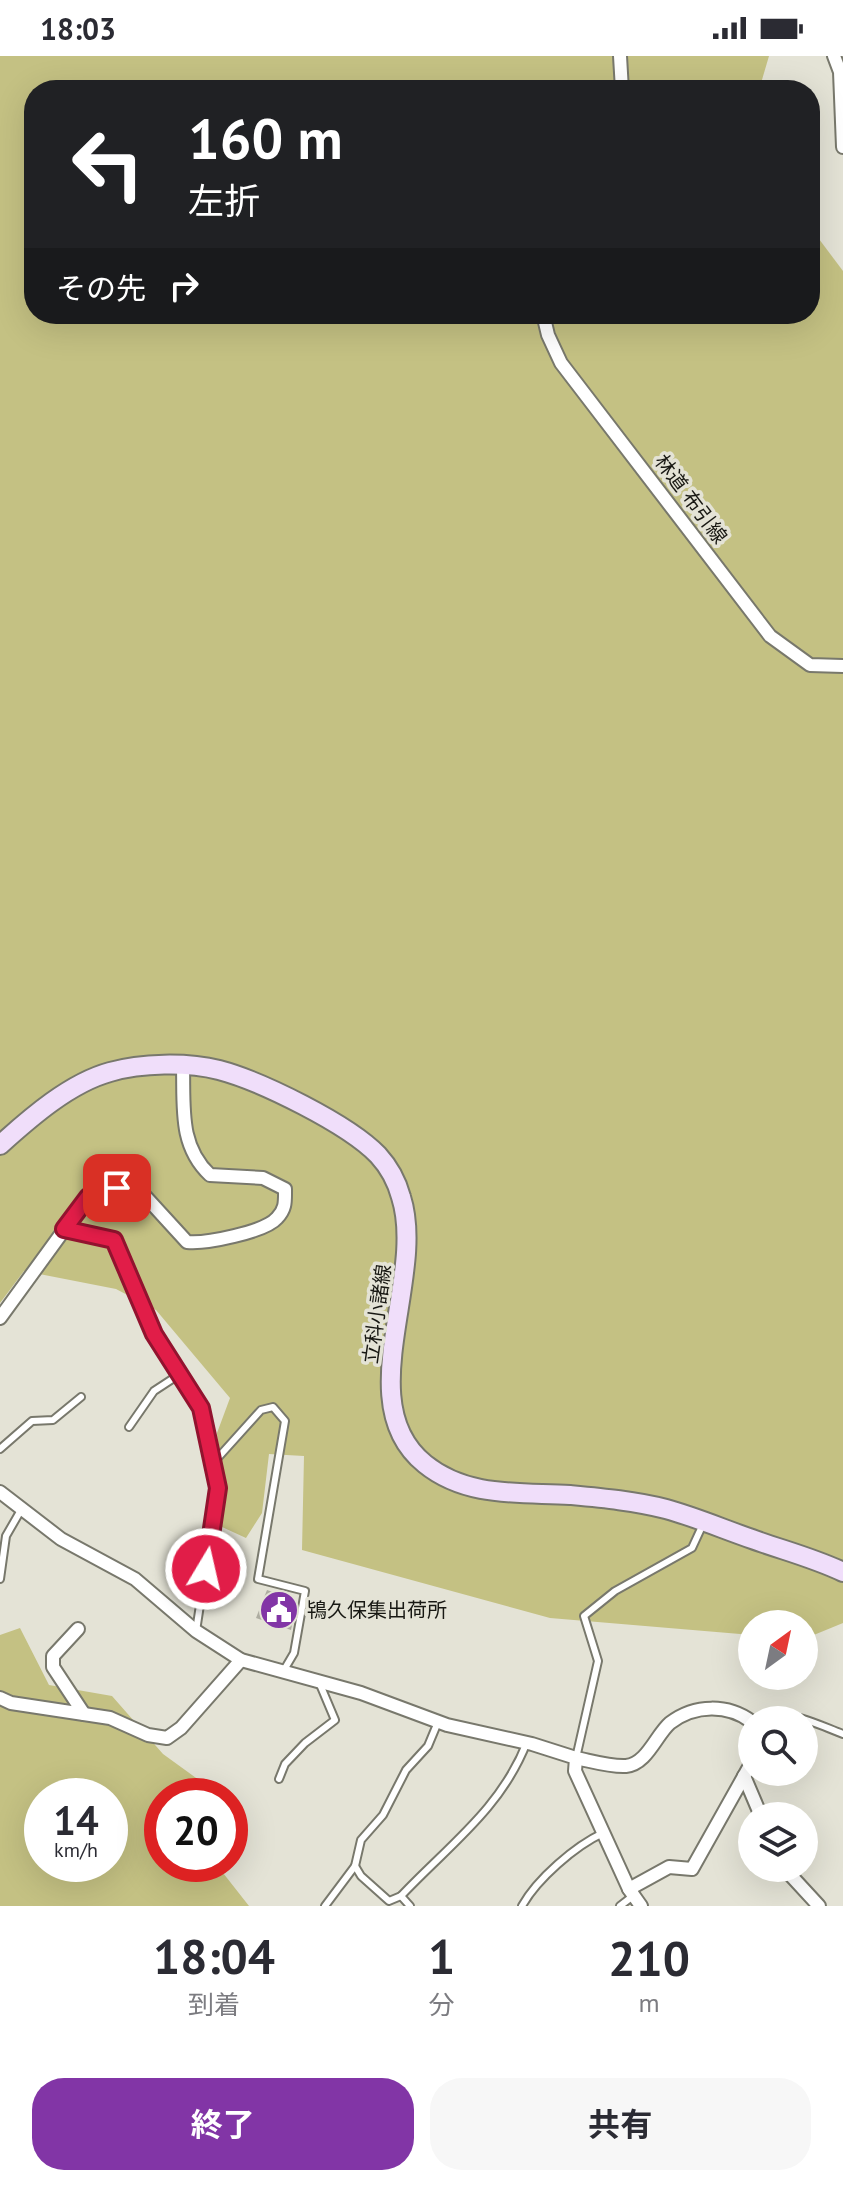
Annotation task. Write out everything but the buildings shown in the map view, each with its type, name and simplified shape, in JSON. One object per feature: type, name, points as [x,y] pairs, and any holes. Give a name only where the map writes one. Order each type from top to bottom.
[{"type":"main road","name":"立科小諸線","points":[[0,1145],[65,1093],[110,1072],[183,1067],[218,1070],[308,1108],[376,1153],[389,1171],[401,1197],[409,1231],[390,1377],[392,1402],[402,1435],[424,1464],[446,1477],[480,1490],[600,1498],[666,1509],[843,1572]]},
{"type":"street","points":[[620,56],[621,80]]},
{"type":"street","points":[[834,56],[840,72],[843,147]]},
{"type":"street","name":"林道 布引線","points":[[545,324],[561,363],[770,636],[810,665],[843,666]]},
{"type":"street","points":[[0,1318],[88,1197],[117,1188],[144,1195],[187,1242],[199,1244],[276,1221],[285,1206],[285,1189],[263,1178],[210,1175],[193,1160],[184,1130],[183,1067]]},
{"type":"street","points":[[0,1492],[61,1539],[135,1579],[196,1631],[241,1660],[361,1693],[438,1722],[527,1742],[576,1758],[627,1766],[640,1761],[671,1723],[708,1706],[738,1714]]},
{"type":"street","points":[[78,1629],[53,1656],[53,1667],[84,1714]]},
{"type":"street","points":[[0,1698],[11,1703],[110,1718],[148,1735],[167,1738],[181,1728],[241,1660]]},
{"type":"street","points":[[576,1758],[575,1771],[635,1897],[669,1867],[692,1869],[738,1786]]},
{"type":"street","points":[[797,1882],[819,1906]]},
{"type":"lane","points":[[64,1229],[114,1240],[154,1334],[201,1408],[215,1461],[218,1488],[196,1631]]},
{"type":"lane","points":[[129,1427],[154,1391],[180,1374]]},
{"type":"lane","points":[[0,1449],[32,1421],[53,1420],[81,1397]]},
{"type":"lane","points":[[215,1461],[261,1410],[273,1407],[282,1413],[285,1421],[258,1579],[305,1591],[294,1653],[283,1672]]},
{"type":"lane","points":[[0,1579],[6,1536],[21,1510]]},
{"type":"lane","points":[[576,1758],[598,1661],[584,1616],[615,1591],[692,1548],[704,1522]]},
{"type":"lane","points":[[279,1779],[285,1764],[305,1743],[335,1720],[319,1682]]},
{"type":"lane","points":[[325,1906],[355,1866],[361,1840],[383,1815],[406,1770],[428,1746],[438,1722]]},
{"type":"lane","points":[[818,1725],[843,1734]]},
{"type":"lane","points":[[355,1866],[361,1876],[389,1901],[401,1896],[484,1815],[516,1768],[527,1742]]},
{"type":"lane","points":[[522,1906],[531,1892],[589,1839],[603,1833]]},
{"type":"lane","points":[[401,1896],[410,1906]]},
{"type":"lane","points":[[620,1906],[635,1897]]},
{"type":"shaded area","points":[[0,56],[769,56],[762,80],[24,80],[24,324],[820,324],[820,240],[843,271],[843,1623],[818,1633],[818,1610],[738,1610],[738,1634],[550,1618],[302,1550],[304,1456],[269,1454],[262,1513],[246,1538],[222,1527],[217,1433],[230,1398],[156,1310],[116,1289],[24,1271],[0,1303]]},
{"type":"shaded area","points":[[20,1628],[49,1685],[112,1696],[163,1754],[196,1778],[144,1778],[144,1882],[230,1882],[249,1906],[0,1906],[0,1635]]},
{"type":"place","name":"鴇久保集出荷所","points":[[279,1610]]},
{"type":"route","points":[[117,1188],[88,1197],[64,1229],[114,1240],[124,1256],[154,1334],[201,1408],[215,1461],[218,1488],[206,1569]]}]
